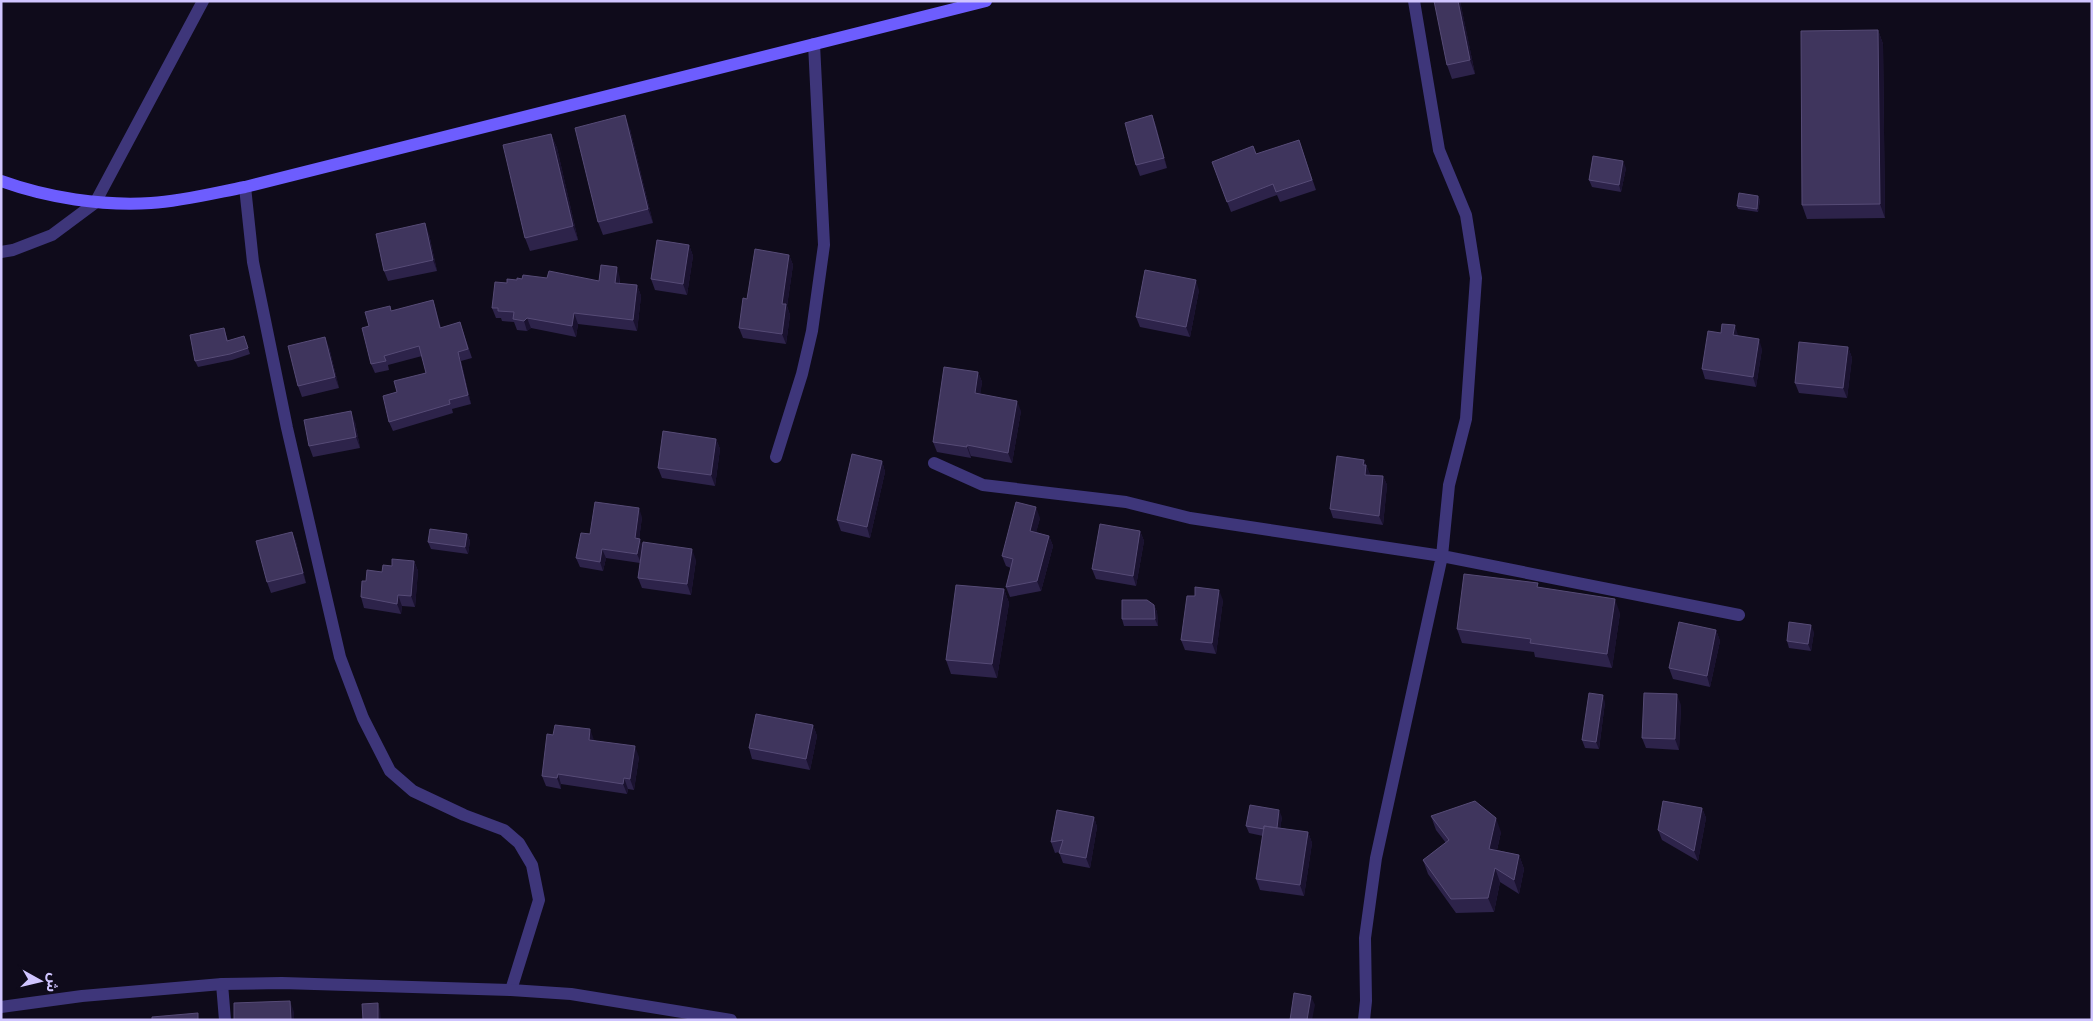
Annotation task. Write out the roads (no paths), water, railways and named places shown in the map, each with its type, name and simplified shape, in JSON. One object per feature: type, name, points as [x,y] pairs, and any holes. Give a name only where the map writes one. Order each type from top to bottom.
[{"type":"main road","points":[[1,181],[18,187],[95,203],[151,203],[182,199],[245,187],[986,1]]},
{"type":"street","points":[[1,252],[13,250],[52,235],[95,203],[203,1]]},
{"type":"street","points":[[1364,1020],[1366,1001],[1365,938],[1376,858],[1442,556],[1449,485],[1466,419],[1476,278],[1466,215],[1439,150],[1414,1]]},
{"type":"street","points":[[776,457],[802,374],[818,297],[824,245],[814,44]]},
{"type":"street","points":[[245,187],[253,262],[286,428],[340,657],[363,718],[390,771],[413,791],[464,815],[504,830],[519,843],[532,864],[539,900],[511,990]]},
{"type":"street","points":[[934,463],[983,485],[1126,502],[1190,518],[1442,556],[1739,615]]},
{"type":"street","points":[[1,1007],[82,996],[222,984],[282,983],[511,990],[571,994],[731,1020]]},
{"type":"street","points":[[222,984],[224,1020]]}]
